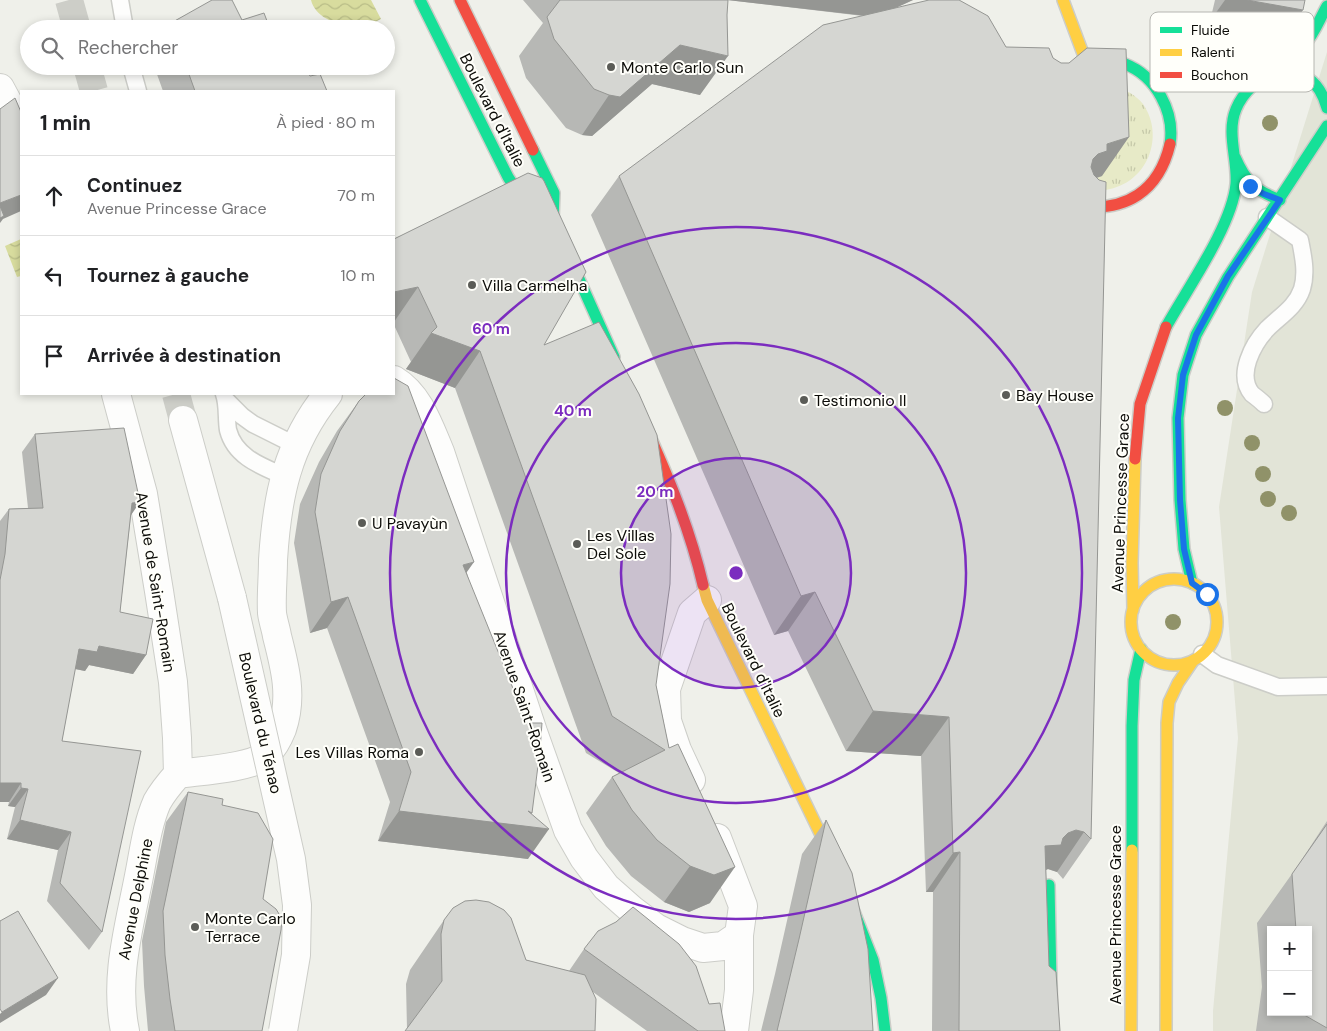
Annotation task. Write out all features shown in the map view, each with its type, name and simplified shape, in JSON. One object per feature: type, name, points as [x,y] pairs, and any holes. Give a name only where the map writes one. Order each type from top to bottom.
[{"type":"street","name":"Boulevard d'Italie","points":[[420,0],[472,108],[518,193],[532,209],[553,221]]},
{"type":"street","name":"Boulevard d'Italie","points":[[460,0],[554,193],[553,221],[620,372]]},
{"type":"street","points":[[1063,0],[1085,59]]},
{"type":"street","name":"Avenue Princesse Grace","points":[[1314,30],[1327,6]]},
{"type":"street","points":[[1072,63],[1085,59],[1111,60],[1132,67],[1150,81]]},
{"type":"street","points":[[1314,82],[1321,90],[1327,108]]},
{"type":"street","points":[[0,88],[20,125]]},
{"type":"street","points":[[1079,206],[1095,208],[1119,205],[1140,194],[1157,177],[1168,154],[1171,129],[1166,104],[1158,92]]},
{"type":"street","name":"Avenue Princesse Grace","points":[[1133,610],[1134,472],[1140,404],[1165,328],[1212,247],[1232,206],[1236,183],[1232,134],[1235,110],[1247,92]]},
{"type":"street","points":[[1192,583],[1184,549],[1180,500],[1178,418],[1183,375],[1196,335],[1228,276],[1280,200],[1327,126]]},
{"type":"street","points":[[1235,157],[1250,186],[1280,200]]},
{"type":"street","name":"Avenue Saint-Romain","points":[[395,381],[411,395],[426,416],[440,452],[568,830],[584,858],[606,887],[656,928],[673,937],[703,948],[723,946],[739,935]]},
{"type":"street","name":"Avenue de Saint-Romain","points":[[116,395],[143,494],[159,591],[172,682],[178,774]]},
{"type":"street","points":[[178,774],[251,763],[263,758],[272,749],[279,737],[285,720],[288,702],[288,683],[272,614],[275,533],[284,476],[295,445],[314,411],[327,395]]},
{"type":"street","name":"Boulevard d'Italie","points":[[640,416],[663,464],[694,546],[707,600],[840,877]]},
{"type":"street","name":"Boulevard du Ténao","points":[[183,420],[232,598],[292,859],[297,905],[296,955],[283,1031]]},
{"type":"street","points":[[1166,1031],[1167,723],[1169,702],[1178,682],[1215,639],[1217,618],[1213,604],[1207,594],[1192,583],[1175,579],[1157,583],[1142,594],[1133,610],[1132,632],[1141,650],[1155,661],[1175,665],[1198,658]]},
{"type":"street","points":[[707,600],[692,613],[666,689],[667,721],[677,750],[724,854],[742,906],[739,935],[739,990],[734,1031]]},
{"type":"street","name":"Avenue Princesse Grace","points":[[1131,1031],[1132,726],[1134,680],[1141,650]]},
{"type":"street","name":"Avenue Delphine","points":[[125,1031],[121,1012],[120,982],[124,949],[149,824],[167,785],[178,774]]},
{"type":"street","points":[[1049,885],[1052,1031]]},
{"type":"street","points":[[847,896],[873,960],[881,998],[885,1031]]},
{"type":"lane","points":[[120,0],[123,20]]},
{"type":"lane","points":[[134,75],[138,90]]},
{"type":"lane","points":[[1264,404],[1251,393],[1245,375],[1247,358],[1266,330],[1292,307],[1302,288],[1304,261],[1300,240],[1267,217]]},
{"type":"lane","points":[[225,397],[252,424],[295,445]]},
{"type":"lane","points":[[225,397],[228,430],[239,452],[253,462],[284,476]]},
{"type":"lane","points":[[1198,658],[1278,687],[1327,686]]},
{"type":"shaded area","points":[[1327,52],[1327,1031],[1213,1031],[1213,1011],[1238,738],[1219,507],[1252,292]]},
{"type":"green space","points":[[1115,85],[1134,95],[1143,104],[1152,130],[1152,143],[1149,156],[1143,167],[1134,177],[1108,190],[1091,190]]},
{"type":"water","points":[[311,0],[371,0],[381,19],[330,20],[322,16],[313,6]]},
{"type":"water","points":[[20,239],[20,276],[17,277],[5,246]]},
{"type":"building","points":[[212,0],[232,0],[242,20],[176,20]]},
{"type":"building","points":[[560,0],[728,0],[728,56],[680,45],[620,97],[609,95],[594,89],[554,39],[547,17]]},
{"type":"building","points":[[929,0],[959,0],[988,16],[1006,47],[1049,48],[1053,58],[1061,63],[1069,63],[1087,48],[1126,49],[1129,137],[1107,144],[1107,151],[1098,154],[1093,159],[1091,167],[1094,175],[1099,180],[1106,182],[1091,839],[1084,832],[1076,830],[1068,833],[1063,838],[1061,845],[1045,846],[1049,966],[1056,972],[1060,1031],[959,1031],[960,852],[953,853],[949,717],[873,711],[815,592],[801,596],[619,176],[823,25]]},
{"type":"building","points":[[1247,0],[1305,0],[1303,10]]},
{"type":"building","points":[[264,13],[267,20],[242,20]]},
{"type":"building","points":[[189,75],[320,75],[327,90],[195,90]]},
{"type":"building","points":[[15,98],[20,110],[20,195],[0,203],[0,109]]},
{"type":"building","points":[[528,173],[542,178],[544,181],[586,272],[544,345],[599,322],[639,394],[657,435],[671,534],[670,584],[656,685],[669,748],[678,744],[735,867],[714,875],[690,866],[657,840],[632,810],[612,777],[665,750],[612,716],[480,351],[431,333],[437,327],[418,287],[395,292],[395,239]]},
{"type":"building","points":[[0,206],[4,216],[0,218]]},
{"type":"building","points":[[395,379],[408,386],[474,562],[463,565],[527,723],[542,723],[532,813],[528,811],[549,829],[399,811],[411,772],[348,597],[331,602],[315,512],[321,474],[340,431],[359,401],[365,395],[395,395]]},
{"type":"building","points":[[124,428],[140,502],[132,503],[120,612],[153,619],[146,655],[99,646],[97,652],[79,649],[62,741],[141,751],[102,932],[60,883],[71,832],[20,820],[28,789],[21,788],[21,783],[0,783],[0,580],[5,554],[9,509],[43,508],[35,434]]},
{"type":"building","name":"Monte Carlo Terrace","points":[[188,792],[223,799],[222,805],[258,813],[273,839],[263,899],[276,909],[282,919],[262,1031],[175,1031],[165,955],[163,911]]},
{"type":"building","points":[[826,820],[852,873],[868,949],[873,1031],[777,1031],[799,939]]},
{"type":"building","points":[[1327,824],[1327,1028],[1306,1016],[1312,1016],[1312,926],[1296,926],[1292,874]]},
{"type":"building","points":[[465,901],[489,902],[504,910],[511,918],[526,960],[585,975],[596,999],[595,1031],[405,1031],[442,981],[441,934],[444,920],[453,908]]},
{"type":"building","points":[[633,907],[679,944],[696,966],[709,1004],[720,1003],[725,1031],[698,1031],[584,949],[598,931],[616,922]]},
{"type":"building","points":[[18,911],[58,978],[2,1012],[0,1009],[0,921]]},
{"type":"tunnel","points":[[69,0],[75,20]]},
{"type":"tunnel","points":[[90,75],[94,90]]},
{"type":"tunnel","points":[[176,395],[183,420]]},
{"type":"traffic: fast","points":[[420,0],[508,177],[522,199],[534,210]]},
{"type":"traffic: fast","points":[[1314,31],[1327,6]]},
{"type":"traffic: fast","points":[[1090,59],[1125,64],[1150,82]]},
{"type":"traffic: fast","points":[[1314,83],[1324,98],[1327,108]]},
{"type":"traffic: fast","points":[[1158,92],[1166,108],[1169,120],[1170,144]]},
{"type":"traffic: fast","points":[[1166,327],[1218,238],[1233,201],[1236,184],[1232,137],[1233,118],[1236,109],[1247,92]]},
{"type":"traffic: fast","points":[[1192,583],[1184,549],[1180,500],[1178,418],[1183,375],[1196,335],[1228,277],[1327,126]]},
{"type":"traffic: fast","points":[[533,150],[554,193],[553,221],[614,357]]},
{"type":"traffic: fast","points":[[1235,157],[1247,179],[1257,189],[1280,200]]},
{"type":"traffic: fast","points":[[1132,850],[1134,680],[1141,649]]},
{"type":"traffic: fast","points":[[1049,885],[1052,1031]]},
{"type":"traffic: fast","points":[[853,909],[873,960],[881,998],[885,1031]]},
{"type":"traffic: slow","points":[[1063,0],[1085,59]]},
{"type":"traffic: slow","points":[[1133,610],[1132,563],[1135,459]]},
{"type":"traffic: slow","points":[[1174,579],[1190,583],[1204,592],[1213,606],[1217,622],[1213,638],[1204,652],[1190,661],[1174,665],[1158,661],[1144,652],[1135,638],[1131,622],[1135,606],[1144,592],[1158,583],[1174,579]]},
{"type":"traffic: slow","points":[[703,585],[707,600],[835,864]]},
{"type":"traffic: slow","points":[[1166,1031],[1167,723],[1169,702],[1178,683],[1193,661]]},
{"type":"traffic: slow","points":[[1131,1031],[1132,850]]},
{"type":"traffic: jam","points":[[460,0],[533,150]]},
{"type":"traffic: jam","points":[[1079,206],[1096,207],[1112,205],[1138,195],[1149,186],[1158,174],[1170,144]]},
{"type":"traffic: jam","points":[[1135,459],[1140,404],[1166,327]]},
{"type":"traffic: jam","points":[[644,423],[678,503],[703,585]]},
{"type":"place","name":"Monte Carlo Sun","points":[[611,67]]},
{"type":"place","name":"Villa Carmelha","points":[[472,285]]},
{"type":"place","name":"Bay House","points":[[1006,395]]},
{"type":"place","name":"Testimonio II","points":[[804,400]]},
{"type":"place","name":"U Pavayùn","points":[[362,523]]},
{"type":"place","name":"Les Villas Del Sole","points":[[577,544]]},
{"type":"place","name":"Les Villas Roma","points":[[419,752]]},
{"type":"place","name":"Monte Carlo Terrace","points":[[195,927]]},
{"type":"route","points":[[1207,594],[1192,583],[1184,549],[1180,500],[1178,418],[1183,375],[1196,335],[1228,276],[1280,200],[1250,186]]}]
